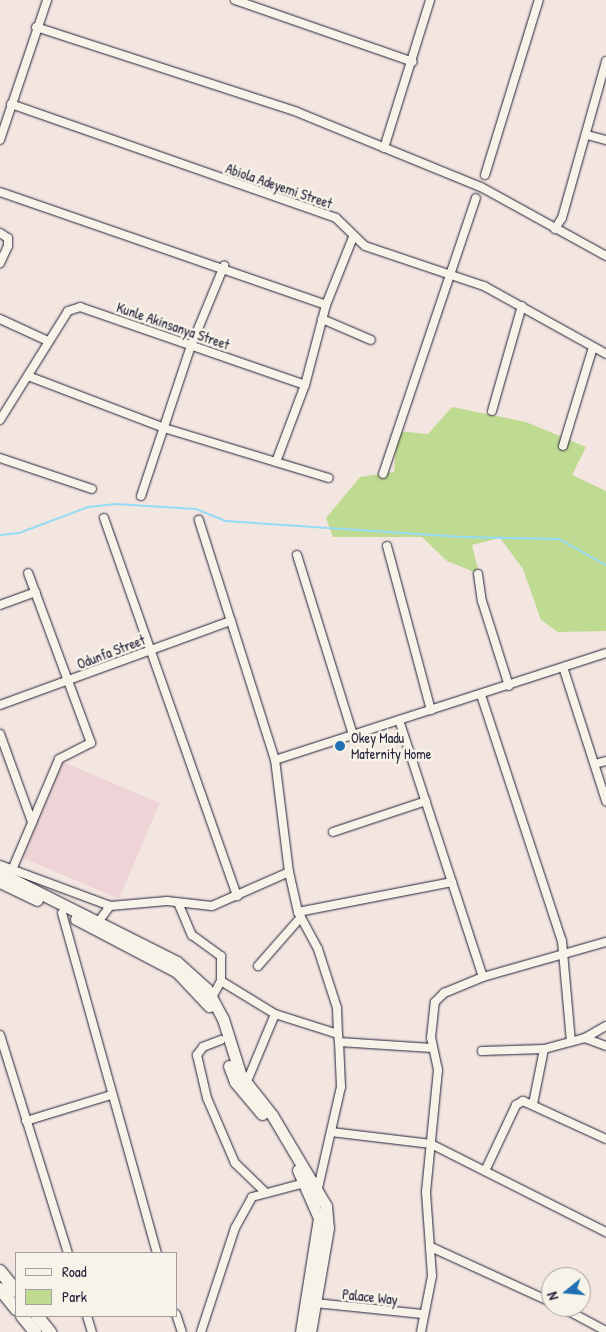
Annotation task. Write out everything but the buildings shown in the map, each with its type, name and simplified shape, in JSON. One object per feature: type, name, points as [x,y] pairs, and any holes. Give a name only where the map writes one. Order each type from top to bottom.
[{"type":"main road","points":[[5,876],[188,980],[208,1004],[235,1082],[266,1119],[318,1208],[320,1228],[301,1332]]},
{"type":"main road","points":[[64,910],[99,921],[177,962],[212,997],[241,1076],[248,1079],[318,1188],[328,1228],[310,1332]]},
{"type":"main road","points":[[0,1271],[15,1290]]},
{"type":"main road","points":[[0,1289],[15,1308]]},
{"type":"main road","points":[[23,1317],[35,1332]]},
{"type":"main road","points":[[38,1317],[50,1332]]},
{"type":"street","points":[[0,140],[36,26],[47,0]]},
{"type":"street","points":[[235,0],[413,62]]},
{"type":"street","points":[[384,148],[413,62],[430,0]]},
{"type":"street","points":[[485,175],[539,0]]},
{"type":"street","points":[[36,26],[297,112],[481,187],[606,256]]},
{"type":"street","points":[[555,229],[586,136],[606,61]]},
{"type":"street","name":"Abiola Adeyemi Street","points":[[11,104],[336,218],[353,237],[383,253],[450,272],[522,306],[606,354]]},
{"type":"street","points":[[586,136],[606,140]]},
{"type":"street","points":[[0,192],[224,266],[326,305]]},
{"type":"street","points":[[383,474],[476,198]]},
{"type":"street","points":[[0,233],[8,238],[8,246],[0,263]]},
{"type":"street","points":[[276,462],[305,385],[326,305],[353,237]]},
{"type":"street","points":[[141,496],[191,346],[224,266]]},
{"type":"street","points":[[492,410],[522,306]]},
{"type":"street","name":"Kunle Akinsanya Street","points":[[0,420],[68,312],[80,307],[305,385]]},
{"type":"street","points":[[322,318],[371,340]]},
{"type":"street","points":[[0,319],[48,341]]},
{"type":"street","points":[[563,446],[593,346]]},
{"type":"street","points":[[28,376],[164,428],[329,478]]},
{"type":"street","points":[[0,458],[92,489]]},
{"type":"street","points":[[104,518],[153,650],[237,896]]},
{"type":"street","points":[[199,520],[275,760],[289,872],[299,915],[324,967],[337,1008],[341,1087],[318,1188]]},
{"type":"street","points":[[387,546],[431,710]]},
{"type":"street","points":[[297,555],[352,732]]},
{"type":"street","points":[[5,876],[32,822],[59,759],[91,743],[70,682],[28,573]]},
{"type":"street","points":[[478,574],[482,601],[509,686]]},
{"type":"street","points":[[0,605],[36,592]]},
{"type":"street","name":"Odunfa Street","points":[[0,705],[70,682],[231,621]]},
{"type":"street","points":[[275,760],[352,732],[399,720],[564,670],[606,654]]},
{"type":"street","points":[[564,670],[606,801]]},
{"type":"street","points":[[481,695],[565,956],[571,1041]]},
{"type":"street","points":[[399,720],[483,977]]},
{"type":"street","points":[[0,734],[32,822]]},
{"type":"street","points":[[595,764],[606,760]]},
{"type":"street","points":[[333,832],[426,801]]},
{"type":"street","points":[[0,864],[5,876]]},
{"type":"street","points":[[5,876],[76,893],[110,906],[167,901],[179,905],[207,907],[237,896],[289,872]]},
{"type":"street","points":[[258,966],[299,915],[452,882]]},
{"type":"street","points":[[76,893],[64,910],[111,1096],[157,1252]]},
{"type":"street","points":[[179,905],[192,935],[221,956],[221,981],[212,997]]},
{"type":"street","points":[[99,921],[110,906]]},
{"type":"street","points":[[421,1332],[422,1314],[432,1276],[433,1248],[426,1192],[438,1070],[432,1048],[435,1002],[444,992],[483,977],[565,956],[606,942]]},
{"type":"street","points":[[221,981],[275,1014],[338,1038],[432,1048]]},
{"type":"street","points":[[248,1079],[275,1014]]},
{"type":"street","points":[[482,1052],[544,1049],[585,1038],[606,1026]]},
{"type":"street","points":[[0,1035],[68,1252]]},
{"type":"street","points":[[585,1038],[606,1046]]},
{"type":"street","points":[[222,1040],[203,1047],[197,1055],[207,1098],[235,1163],[265,1192]]},
{"type":"street","points":[[533,1104],[544,1049]]},
{"type":"street","points":[[26,1122],[111,1096]]},
{"type":"street","points":[[485,1171],[516,1106],[523,1101],[606,1139]]},
{"type":"street","points":[[331,1132],[431,1144],[606,1232]]},
{"type":"street","points":[[202,1332],[235,1228],[252,1197],[265,1192],[277,1193],[305,1183]]},
{"type":"street","points":[[433,1248],[450,1252],[541,1297]]},
{"type":"street","name":"Palace Way","points":[[314,1303],[422,1314]]},
{"type":"street","points":[[87,1317],[92,1332]]},
{"type":"street","points":[[177,1317],[182,1332]]},
{"type":"street","points":[[580,1317],[606,1331]]},
{"type":"shaded area","points":[[63,762],[160,803],[119,899],[22,858]]},
{"type":"green space","points":[[452,407],[526,422],[586,447],[572,475],[606,491],[606,631],[558,632],[541,620],[523,569],[500,538],[472,545],[479,574],[447,561],[422,537],[333,537],[326,518],[360,477],[394,472],[397,431],[428,434]]},
{"type":"waterway","points":[[0,535],[19,533],[88,507],[116,504],[196,509],[226,521],[462,537],[559,539],[606,565]]},
{"type":"place","name":"Okey Madu Maternity Home","points":[[340,746]]}]
